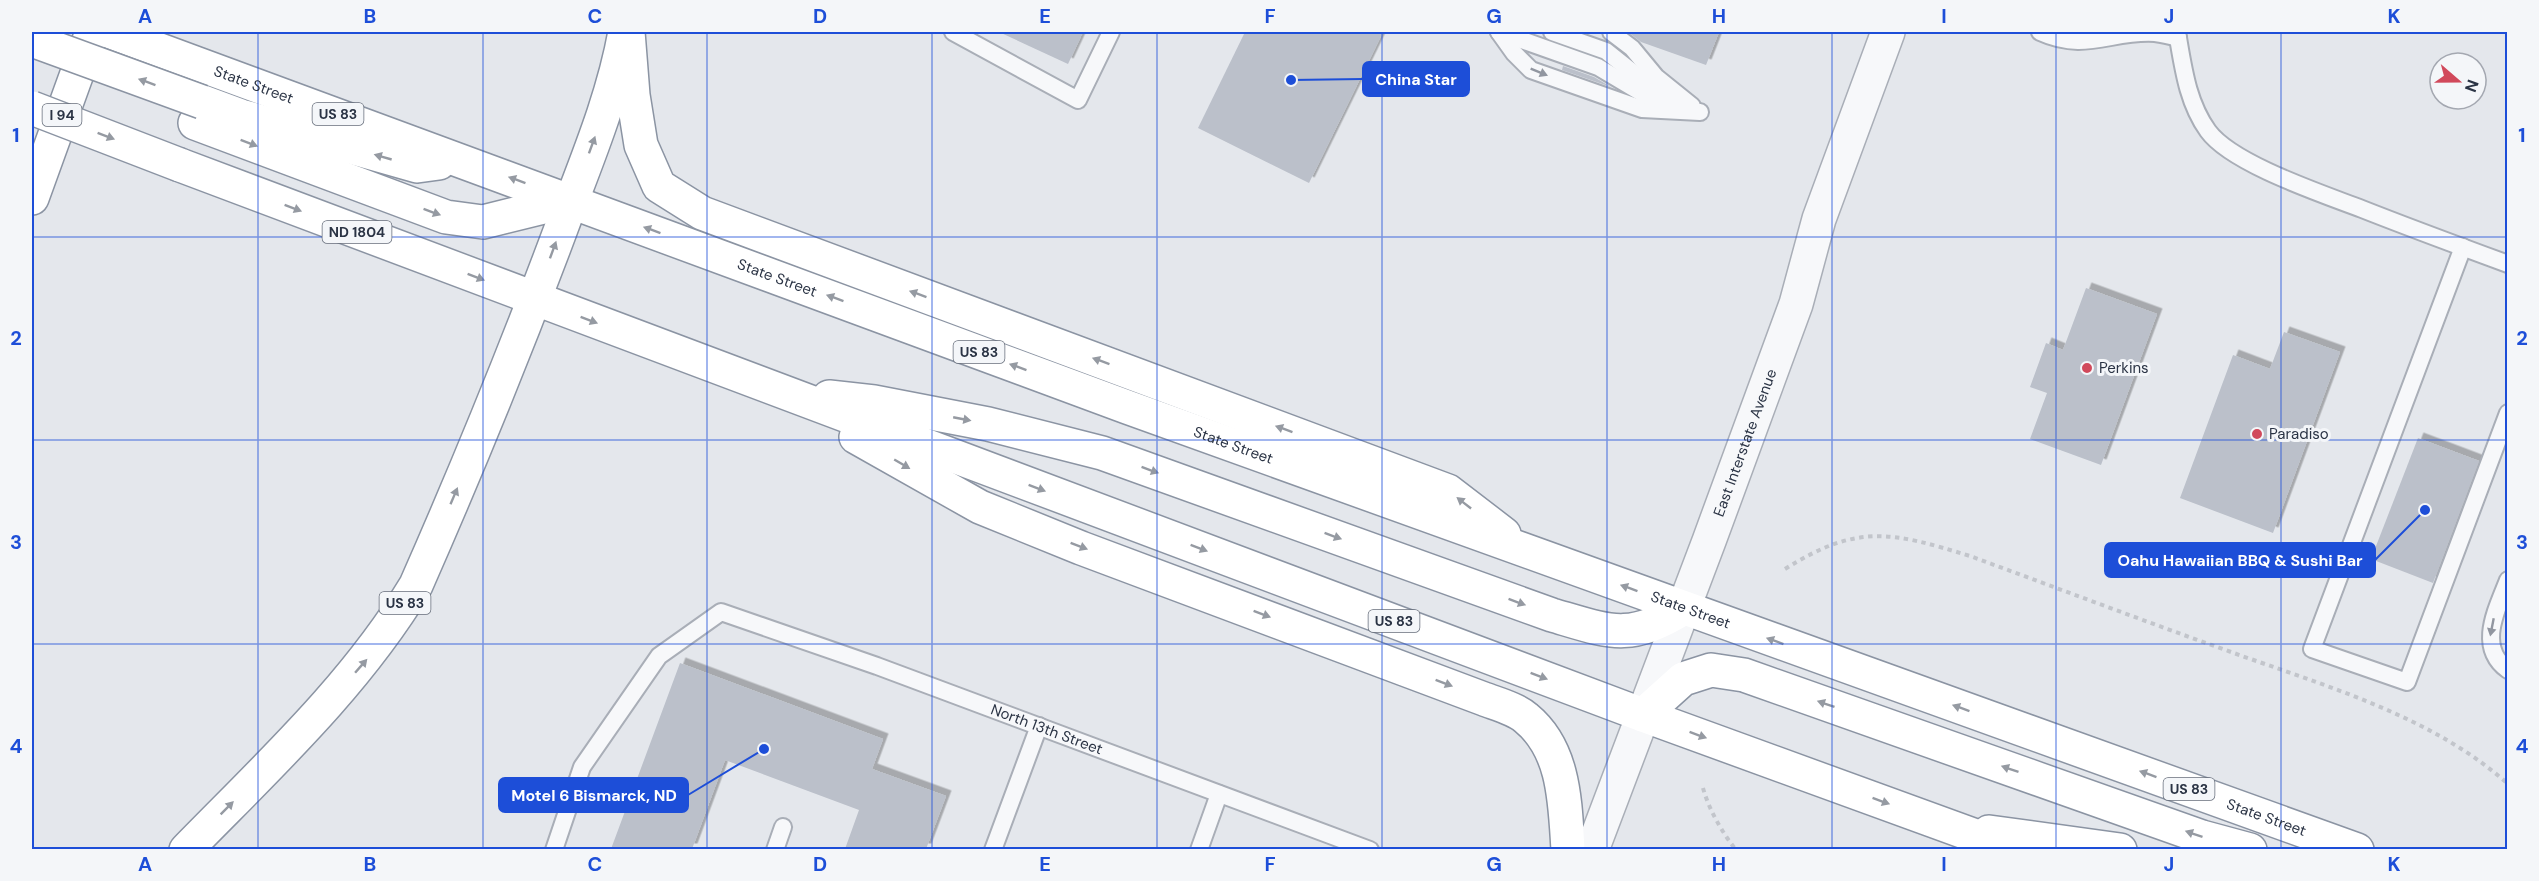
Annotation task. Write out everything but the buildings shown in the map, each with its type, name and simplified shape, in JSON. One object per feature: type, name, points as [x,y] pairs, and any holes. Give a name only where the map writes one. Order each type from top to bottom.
[{"type":"highway","name":"I 94","points":[[32,198],[92,32]]},
{"type":"highway","name":"State Street","points":[[111,32],[572,200],[1127,407],[2357,849]]},
{"type":"highway","points":[[535,300],[604,112],[626,32]]},
{"type":"highway","points":[[626,32],[641,145],[659,186],[702,213],[1448,491],[1526,552]]},
{"type":"highway","points":[[32,40],[446,217],[483,222],[572,200]]},
{"type":"highway","points":[[32,64],[198,112],[241,116],[417,166],[461,160]]},
{"type":"highway","name":"ND 1804","points":[[32,108],[535,300]]},
{"type":"highway","name":"US 83","points":[[186,849],[316,716],[367,658],[394,621],[416,585],[439,533],[535,300],[1643,715],[2014,849]]},
{"type":"highway","points":[[780,392],[874,402],[988,424],[1102,453],[1552,615],[1604,630],[1632,632],[1663,621],[1684,608]]},
{"type":"highway","points":[[780,392],[980,507],[1081,548],[1526,717],[1551,748],[1561,779],[1564,789],[1568,849]]},
{"type":"highway","points":[[1643,715],[1683,679],[1711,670],[1744,675],[2202,837],[2250,849]]},
{"type":"highway","points":[[1955,828],[2120,849]]},
{"type":"street","name":"East Interstate Avenue","points":[[1592,849],[1796,304],[1819,219],[1888,32]]},
{"type":"lane","points":[[953,32],[1078,100],[1111,32]]},
{"type":"lane","points":[[1499,32],[1514,53],[1531,70],[1642,109],[1700,112]]},
{"type":"lane","points":[[1499,32],[1598,67],[1645,95],[1700,112]]},
{"type":"lane","points":[[1552,32],[1606,51],[1651,87],[1700,112]]},
{"type":"lane","points":[[1611,32],[1632,48],[1656,77],[1700,112]]},
{"type":"lane","points":[[2040,32],[2057,39],[2081,42],[2146,33],[2178,35],[2186,82],[2194,109],[2209,133],[2235,153],[2306,188],[2508,264]]},
{"type":"lane","points":[[2463,247],[2312,649],[2407,682],[2508,413]]},
{"type":"lane","points":[[2508,580],[2491,624],[2489,638],[2493,654],[2508,670]]},
{"type":"lane","name":"North 13th Street","points":[[554,849],[582,767],[659,656],[721,612],[876,666],[1370,849]]},
{"type":"lane","points":[[993,849],[1039,726]]},
{"type":"lane","points":[[1199,849],[1219,794]]},
{"type":"lane","points":[[775,849],[783,827]]},
{"type":"path","points":[[1785,569],[1804,557],[1847,539],[1885,536],[1933,545],[1971,556],[2304,678],[2404,718],[2458,747],[2508,784]]},
{"type":"path","points":[[1703,789],[1726,837],[1736,849]]},
{"type":"place","name":"China Star","points":[[1291,80]]},
{"type":"place","name":"Perkins","points":[[2087,368]]},
{"type":"place","name":"Paradiso","points":[[2257,434]]},
{"type":"place","name":"Oahu Hawaiian BBQ & Sushi Bar","points":[[2425,510]]},
{"type":"place","name":"Motel 6 Bismarck, ND","points":[[764,749]]}]
